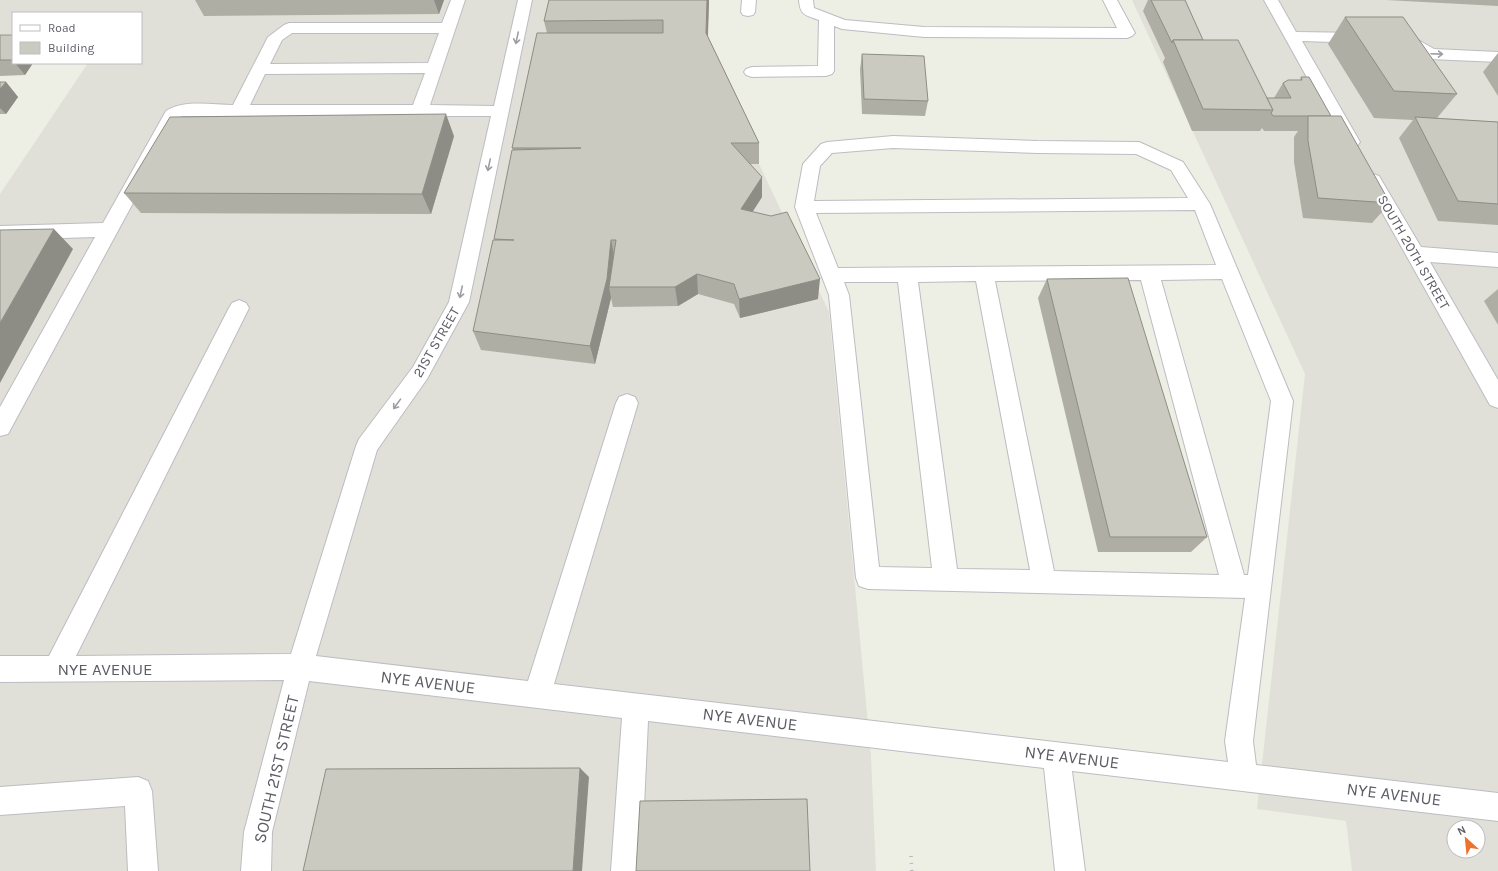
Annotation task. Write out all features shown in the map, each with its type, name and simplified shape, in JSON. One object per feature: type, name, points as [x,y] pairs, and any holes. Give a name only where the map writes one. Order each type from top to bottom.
[{"type":"street","points":[[420,110],[458,0]]},
{"type":"street","name":"21ST STREET","points":[[300,667],[367,446],[420,373],[459,302],[525,0]]},
{"type":"street","points":[[806,0],[807,10],[842,24],[924,32],[1127,33],[1110,0]]},
{"type":"street","name":"SOUTH 20TH STREET","points":[[1271,0],[1498,399]]},
{"type":"street","points":[[752,72],[826,71],[827,18]]},
{"type":"street","points":[[239,110],[276,37],[289,28],[449,28]]},
{"type":"street","points":[[1291,36],[1376,38]]},
{"type":"street","points":[[1392,39],[1408,40],[1430,54],[1498,57]]},
{"type":"street","points":[[260,69],[434,68]]},
{"type":"street","points":[[0,427],[172,115],[178,111],[501,111]]},
{"type":"street","points":[[1244,777],[1239,741],[1282,401],[1201,204],[1177,166],[1139,148],[1036,147],[893,142],[827,148],[812,164],[804,207],[839,295],[868,578],[1258,587]]},
{"type":"street","points":[[804,207],[1201,204]]},
{"type":"street","points":[[0,233],[108,230]]},
{"type":"street","points":[[1415,254],[1498,260]]},
{"type":"street","points":[[831,275],[1229,272]]},
{"type":"street","points":[[1149,273],[1235,587]]},
{"type":"street","points":[[984,274],[1044,582]]},
{"type":"street","points":[[907,275],[946,580]]},
{"type":"street","points":[[56,669],[86,607],[239,308]]},
{"type":"street","points":[[537,695],[627,403]]},
{"type":"street","name":"NYE AVENUE","points":[[0,669],[300,667],[1498,807]]},
{"type":"street","name":"SOUTH 21ST STREET","points":[[256,871],[258,832],[300,667]]},
{"type":"street","points":[[626,871],[636,706]]},
{"type":"street","points":[[1056,755],[1070,871]]},
{"type":"street","points":[[0,801],[138,791],[143,871]]},
{"type":"shaded area","points":[[0,0],[709,0],[707,54],[829,312],[871,755],[876,871],[0,871],[0,194],[87,64],[142,64],[142,12],[12,12],[12,34],[0,34]]},
{"type":"shaded area","points":[[1132,0],[1498,0],[1498,871],[1352,871],[1346,821],[1257,809],[1305,374]]},
{"type":"building","points":[[549,0],[707,0],[706,33],[759,143],[731,143],[762,177],[741,209],[771,216],[787,212],[820,279],[739,299],[734,284],[697,274],[675,287],[609,287],[616,240],[611,240],[607,279],[590,346],[473,331],[493,240],[514,240],[494,239],[512,150],[581,148],[512,148],[537,33],[663,33],[663,20],[544,21]]},
{"type":"building","points":[[1151,0],[1185,0],[1203,40],[1173,40],[1172,43]]},
{"type":"building","points":[[1345,17],[1403,17],[1457,94],[1394,91]]},
{"type":"building","points":[[0,35],[12,35],[12,60],[0,60]]},
{"type":"building","points":[[1173,40],[1238,40],[1273,110],[1203,109]]},
{"type":"building","points":[[862,54],[924,56],[928,101],[864,99]]},
{"type":"building","points":[[1301,77],[1309,77],[1331,116],[1273,116],[1271,113],[1273,110],[1267,98],[1291,98],[1283,83],[1288,80],[1302,80]]},
{"type":"building","points":[[0,82],[6,82],[0,89]]},
{"type":"building","points":[[446,114],[422,194],[124,193],[170,117]]},
{"type":"building","points":[[1308,116],[1341,116],[1390,203],[1318,198],[1308,141]]},
{"type":"building","points":[[1415,117],[1498,122],[1498,204],[1458,201]]},
{"type":"building","points":[[54,229],[0,323],[0,230]]},
{"type":"building","points":[[1128,278],[1207,537],[1110,537],[1047,279]]},
{"type":"building","points":[[580,768],[573,871],[303,871],[326,769]]},
{"type":"building","points":[[807,799],[810,871],[636,871],[640,801]]},
{"type":"railway","points":[[911,856],[912,871]]}]
